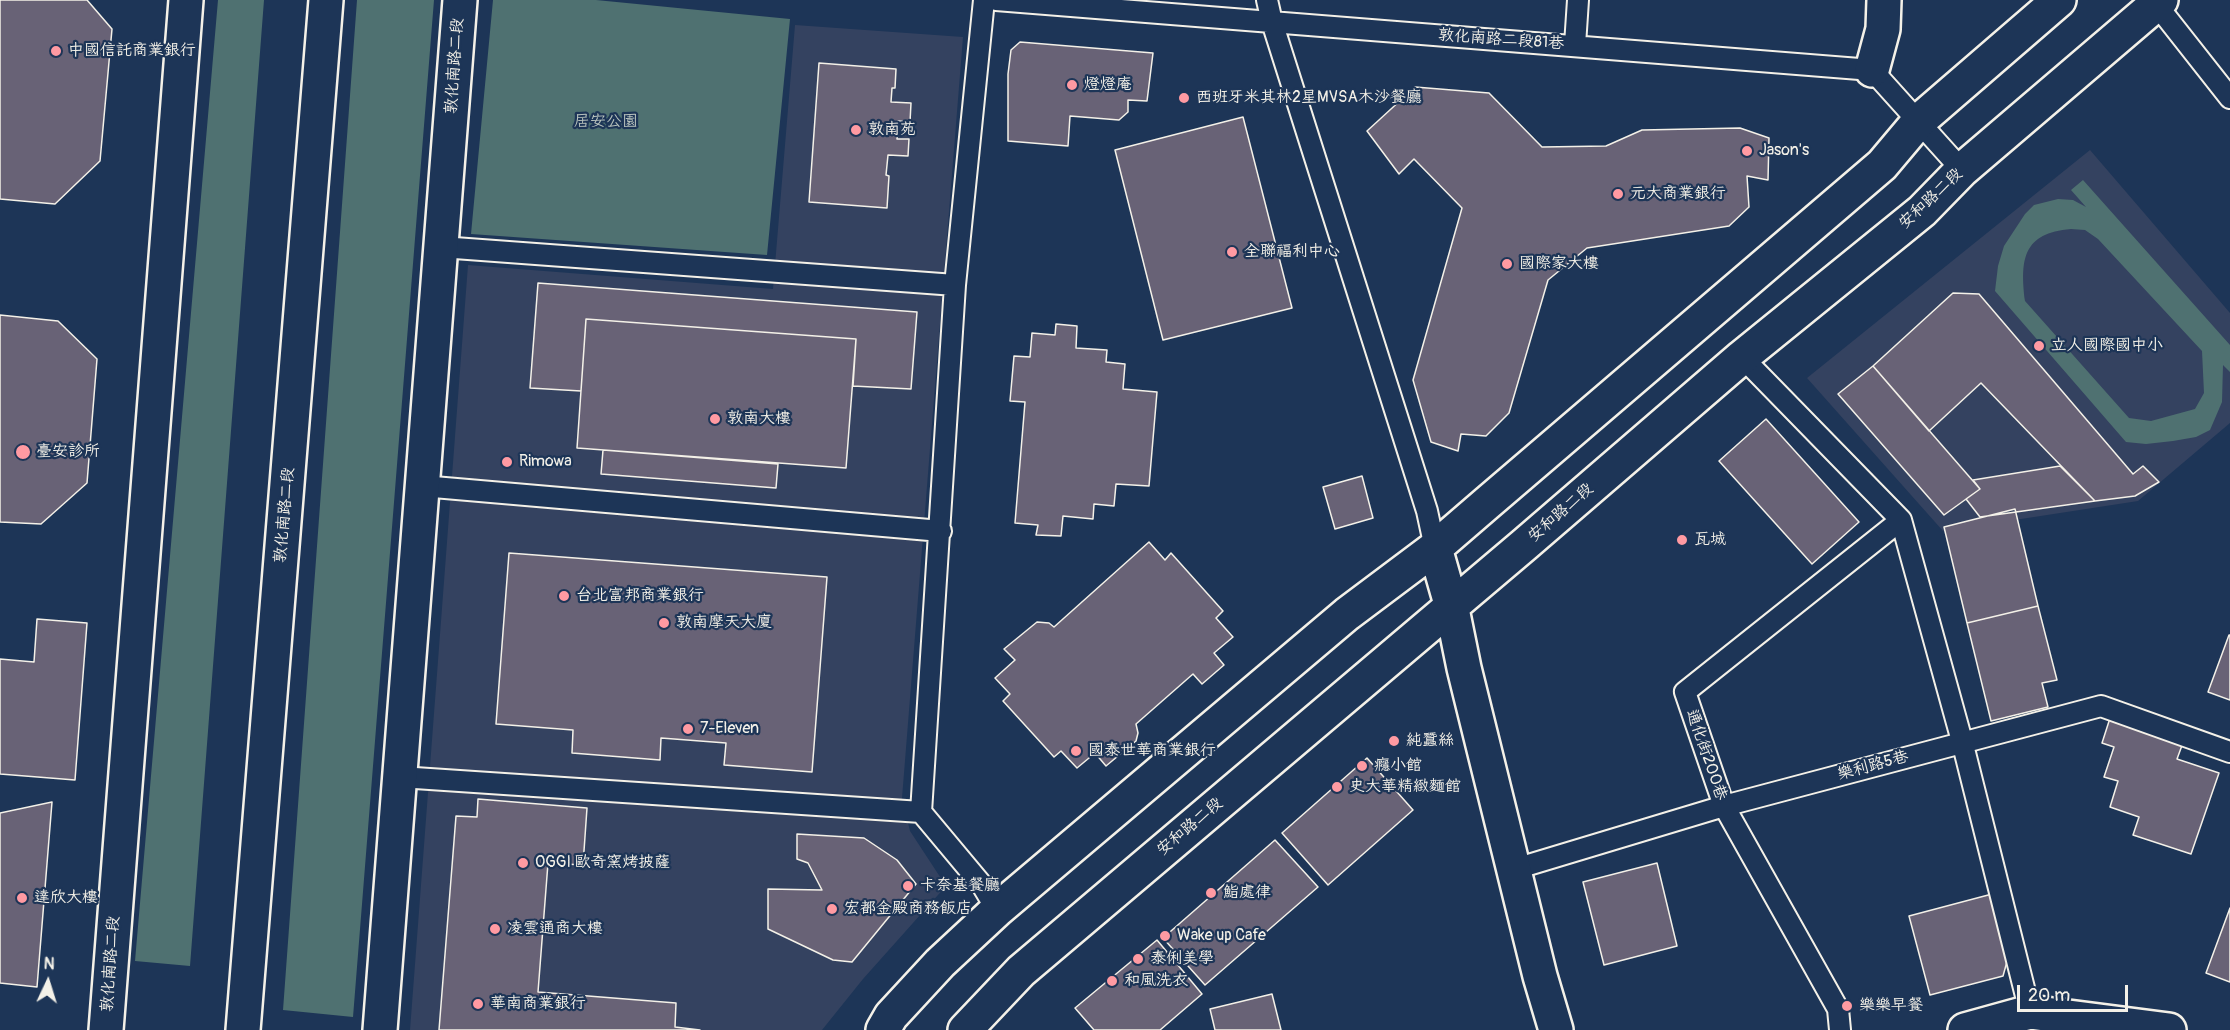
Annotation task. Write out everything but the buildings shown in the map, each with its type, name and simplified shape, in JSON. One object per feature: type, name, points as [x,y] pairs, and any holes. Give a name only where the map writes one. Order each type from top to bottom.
[{"type":"street","name":"敦化南路二段","points":[[106,1030],[186,0]]},
{"type":"street","name":"敦化南路二段","points":[[243,1030],[326,0]]},
{"type":"street","name":"敦化南路二段","points":[[380,1030],[460,0]]},
{"type":"street","points":[[1872,70],[1883,28],[1884,0]]},
{"type":"street","points":[[883,1030],[891,1016],[940,963],[997,910],[1347,615],[1435,548],[1873,173],[1919,121],[2059,0]]},
{"type":"street","name":"安和路二段","points":[[965,1030],[1021,971],[1742,357],[1922,211],[1962,170],[2158,2]]},
{"type":"street","points":[[1435,548],[1451,604],[1464,668],[1540,976],[1556,1030]]},
{"type":"street","points":[[1965,1030],[2030,1012],[2169,1030]]},
{"type":"lane","points":[[984,0],[955,285],[921,812],[982,885],[997,910]]},
{"type":"lane","name":"敦化南路二段81巷","points":[[996,0],[1872,70]]},
{"type":"lane","points":[[1267,0],[1272,22],[1427,511],[1435,548]]},
{"type":"lane","points":[[1575,45],[1578,0]]},
{"type":"lane","points":[[2158,2],[2230,98]]},
{"type":"lane","points":[[1872,70],[1962,170]]},
{"type":"lane","points":[[441,247],[955,285]]},
{"type":"lane","points":[[1742,357],[1901,520],[1962,741],[2030,1012]]},
{"type":"lane","points":[[422,486],[940,531]]},
{"type":"lane","name":"通化街200巷","points":[[1840,1030],[1838,1009],[1724,806],[1684,692],[1901,520]]},
{"type":"lane","name":"樂利路5巷","points":[[1515,869],[1724,806],[1962,741],[2101,706],[2230,752]]},
{"type":"lane","points":[[400,777],[921,812]]},
{"type":"shaded area","points":[[795,25],[963,37],[902,798],[910,831],[946,886],[863,979],[822,1030],[410,1030],[468,265],[773,289]]},
{"type":"shaded area","name":"立人國際國中小","points":[[2090,150],[2230,313],[2230,423],[2138,501],[1943,531],[1807,378]]},
{"type":"green space","points":[[218,0],[264,0],[190,966],[135,961]]},
{"type":"green space","points":[[357,0],[434,0],[353,1017],[283,1010]]},
{"type":"green space","name":"居安公園","points":[[493,0],[596,0],[790,19],[767,255],[471,234]]},
{"type":"green space","points":[[2083,180],[2230,345],[2230,372],[2223,365],[2222,402],[2210,430],[2196,437],[2173,441],[2146,444],[2126,442],[1995,291],[1998,266],[2004,246],[2025,214],[2034,205],[2058,199],[2073,200],[2086,207],[2071,190]],"holes":[[[2071,229],[2085,230],[2098,239],[2202,351],[2204,393],[2195,409],[2151,421],[2129,418],[2025,301],[2023,273],[2028,251],[2034,242],[2055,232]]]},
{"type":"place","name":"中國信託商業銀行","points":[[56,51]]},
{"type":"place","name":"燈燈庵","points":[[1072,85]]},
{"type":"place","name":"西班牙米其林2星MVSA木沙餐廳","points":[[1184,98]]},
{"type":"place","name":"敦南苑","points":[[856,130]]},
{"type":"place","name":"Jason's","points":[[1747,151]]},
{"type":"place","name":"元大商業銀行","points":[[1618,194]]},
{"type":"place","name":"全聯福利中心","points":[[1232,252]]},
{"type":"place","name":"國際家大樓","points":[[1507,264]]},
{"type":"place","name":"立人國際國中小","points":[[2039,346]]},
{"type":"place","name":"敦南大樓","points":[[715,419]]},
{"type":"place","name":"臺安診所","points":[[23,452]]},
{"type":"place","name":"Rimowa","points":[[507,462]]},
{"type":"place","name":"瓦城","points":[[1682,540]]},
{"type":"place","name":"台北富邦商業銀行","points":[[564,596]]},
{"type":"place","name":"敦南摩天大廈","points":[[664,623]]},
{"type":"place","name":"7-Eleven","points":[[688,729]]},
{"type":"place","name":"純蠶絲","points":[[1394,741]]},
{"type":"place","name":"國泰世華商業銀行","points":[[1076,751]]},
{"type":"place","name":"癮小館","points":[[1362,766]]},
{"type":"place","name":"史大華精緻麵館","points":[[1337,787]]},
{"type":"place","name":"OGGI 歐奇窯烤披薩","points":[[523,863]]},
{"type":"place","name":"卡奈基餐廳","points":[[908,886]]},
{"type":"place","name":"鮨處律","points":[[1211,893]]},
{"type":"place","name":"達欣大樓","points":[[22,898]]},
{"type":"place","name":"宏都金殿商務飯店","points":[[832,909]]},
{"type":"place","name":"凌雲通商大樓","points":[[495,929]]},
{"type":"place","name":"Wake up Cafe","points":[[1165,936]]},
{"type":"place","name":"泰俐美學","points":[[1138,959]]},
{"type":"place","name":"和風洗衣","points":[[1112,981]]},
{"type":"place","name":"華南商業銀行","points":[[478,1004]]},
{"type":"place","name":"樂樂早餐","points":[[1847,1006]]}]
